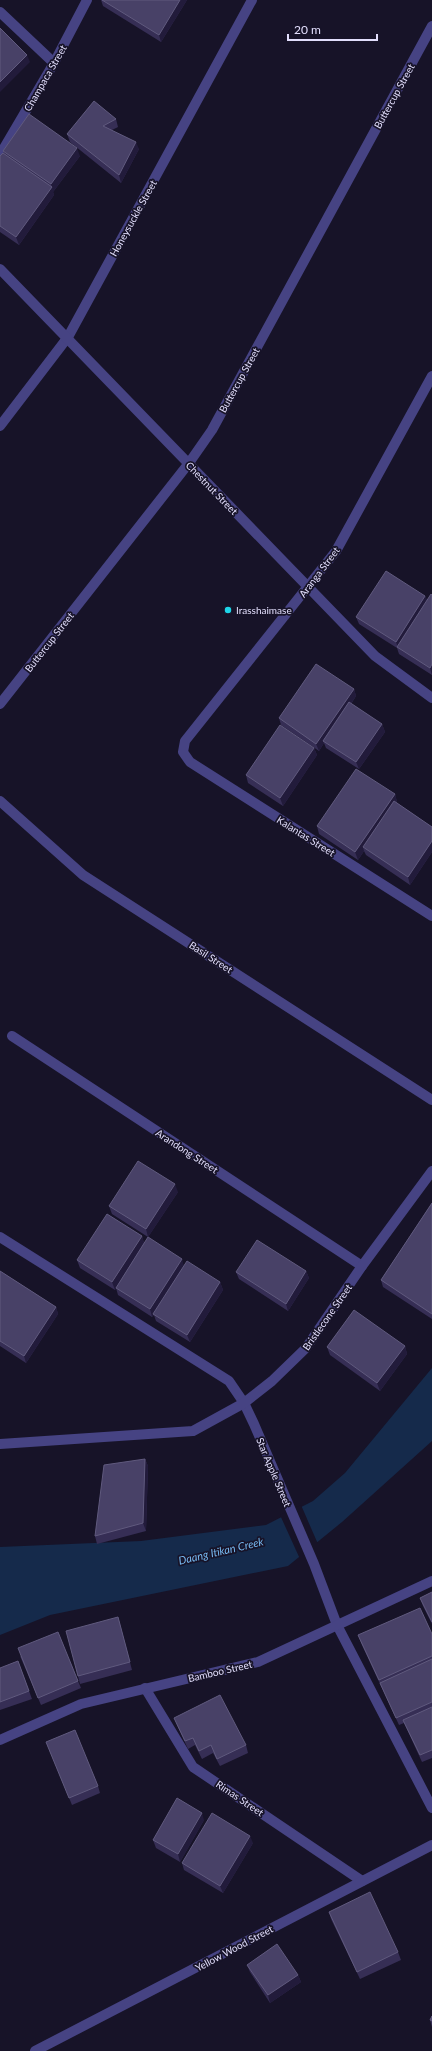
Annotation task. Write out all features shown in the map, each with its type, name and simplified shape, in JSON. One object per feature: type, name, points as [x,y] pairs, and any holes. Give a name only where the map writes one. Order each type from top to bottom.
[{"type":"street","name":"Champaca Street","points":[[0,155],[54,63],[87,0]]},
{"type":"street","name":"Honeysuckle Street","points":[[0,426],[68,338],[252,0]]},
{"type":"street","points":[[0,12],[54,63]]},
{"type":"street","name":"Buttercup Street","points":[[0,704],[189,463],[212,430],[432,26]]},
{"type":"street","name":"Chestnut Street","points":[[0,269],[375,656],[432,698]]},
{"type":"street","name":"Aranga Street","points":[[183,752],[185,741],[336,551],[432,376]]},
{"type":"street","name":"Kalantas Street","points":[[183,752],[190,762],[432,916]]},
{"type":"street","name":"Basil Street","points":[[0,800],[83,875],[432,1100]]},
{"type":"street","name":"Arandong Street","points":[[12,1036],[362,1266]]},
{"type":"street","name":"Bristlecone Street","points":[[0,1444],[193,1431],[244,1403],[272,1382],[306,1348],[362,1266],[432,1171]]},
{"type":"street","name":"Star Apple Street","points":[[0,1237],[229,1381],[244,1403],[254,1424],[314,1564],[337,1625],[432,1808]]},
{"type":"street","name":"Bamboo Street","points":[[0,1740],[81,1704],[258,1662],[432,1581]]},
{"type":"street","name":"Rimas Street","points":[[145,1688],[193,1767],[362,1881]]},
{"type":"street","name":"Yellow Wood Street","points":[[35,2051],[432,1845]]},
{"type":"water","name":"Daang Itikan Creek","points":[[432,1368],[432,1441],[342,1522],[288,1566],[50,1615],[0,1635],[0,1547],[141,1541],[266,1525],[313,1501],[345,1473]]},
{"type":"pier","points":[[301,1505],[318,1544],[300,1559],[280,1515]]},
{"type":"building","points":[[102,0],[180,0],[159,35]]},
{"type":"building","points":[[0,28],[27,55],[0,82]]},
{"type":"building","points":[[94,101],[116,119],[103,126],[136,142],[119,175],[67,134]]},
{"type":"building","points":[[29,114],[77,148],[51,184],[3,151]]},
{"type":"building","points":[[3,153],[52,187],[16,237],[0,226],[0,156]]},
{"type":"building","points":[[386,571],[425,596],[396,642],[356,617]]},
{"type":"building","points":[[431,594],[432,664],[430,668],[397,647]]},
{"type":"building","points":[[316,664],[354,689],[316,744],[279,718]]},
{"type":"building","points":[[349,702],[382,724],[356,762],[323,741]]},
{"type":"building","points":[[280,725],[314,748],[280,798],[246,775]]},
{"type":"building","points":[[356,769],[395,794],[355,852],[317,826]]},
{"type":"building","points":[[394,801],[432,827],[432,841],[408,877],[363,847]]},
{"type":"building","points":[[138,1161],[175,1184],[146,1229],[109,1206]]},
{"type":"building","points":[[432,1203],[432,1314],[381,1280]]},
{"type":"building","points":[[107,1214],[142,1236],[112,1282],[77,1260]]},
{"type":"building","points":[[148,1237],[182,1259],[150,1309],[116,1288]]},
{"type":"building","points":[[257,1240],[306,1271],[286,1304],[236,1272]]},
{"type":"building","points":[[187,1261],[220,1282],[187,1335],[153,1314]]},
{"type":"building","points":[[0,1271],[56,1307],[24,1356],[0,1341]]},
{"type":"building","points":[[354,1310],[405,1346],[377,1383],[327,1347]]},
{"type":"building","points":[[145,1459],[143,1523],[95,1536],[104,1465]]},
{"type":"building","points":[[432,1592],[432,1622],[420,1598]]},
{"type":"building","points":[[420,1608],[432,1634],[432,1656],[379,1680],[358,1635]]},
{"type":"building","points":[[118,1617],[130,1662],[78,1676],[66,1631]]},
{"type":"building","points":[[58,1632],[78,1681],[38,1698],[18,1648]]},
{"type":"building","points":[[432,1659],[432,1702],[396,1718],[380,1683]]},
{"type":"building","points":[[18,1661],[29,1691],[0,1702],[0,1668]]},
{"type":"building","points":[[220,1695],[246,1745],[217,1759],[211,1745],[199,1751],[193,1738],[185,1741],[174,1718]]},
{"type":"building","points":[[432,1707],[432,1750],[420,1755],[403,1720]]},
{"type":"building","points":[[75,1730],[98,1786],[69,1798],[46,1742]]},
{"type":"building","points":[[177,1798],[202,1813],[178,1854],[153,1840]]},
{"type":"building","points":[[212,1813],[250,1836],[220,1886],[182,1863]]},
{"type":"building","points":[[370,1892],[398,1952],[357,1972],[329,1912]]},
{"type":"building","points":[[277,1944],[298,1975],[268,1995],[247,1965]]},
{"type":"place","name":"Irasshaimase","points":[[228,610]]}]
